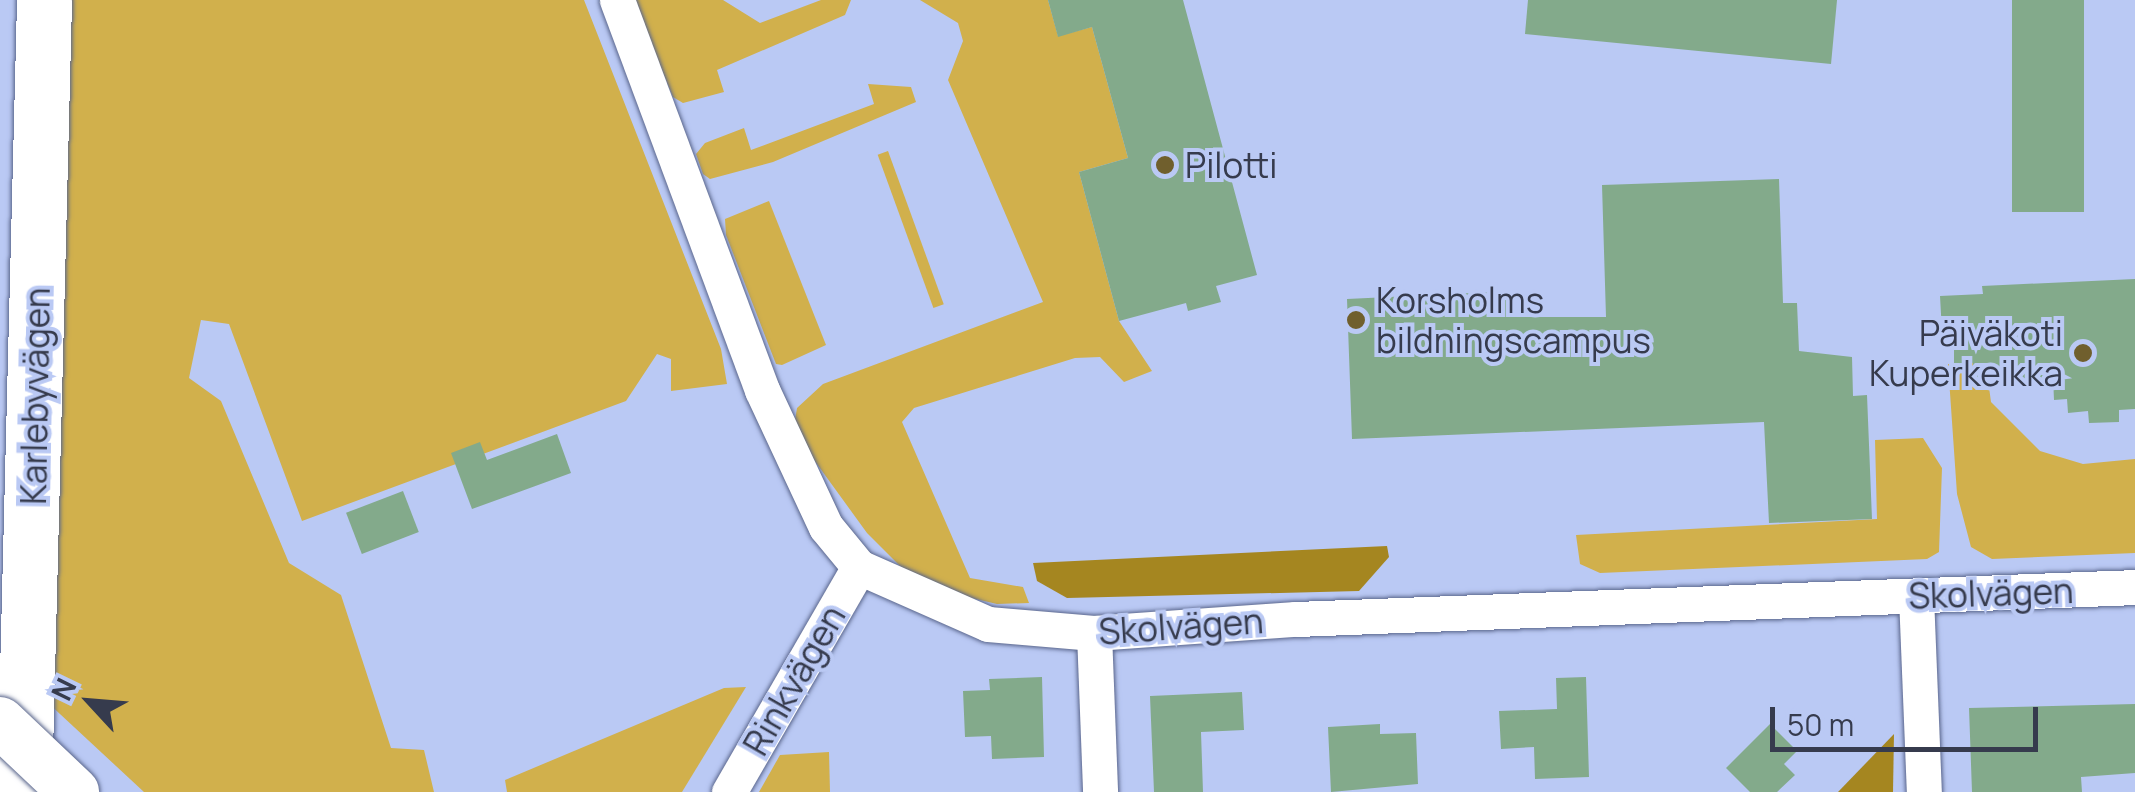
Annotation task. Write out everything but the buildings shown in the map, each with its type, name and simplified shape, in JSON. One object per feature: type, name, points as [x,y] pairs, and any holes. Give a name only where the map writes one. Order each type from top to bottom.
[{"type":"highway","name":"Karlebyvägen","points":[[24,792],[44,0]]},
{"type":"main road","points":[[0,722],[74,792]]},
{"type":"street","name":"Skolvägen","points":[[617,0],[762,390],[826,527],[859,567],[988,624],[1094,633],[1296,619],[2135,588]]},
{"type":"street","name":"Rinkvägen","points":[[729,792],[859,567]]},
{"type":"street","points":[[1916,596],[1924,792]]},
{"type":"street","points":[[1094,633],[1100,792]]},
{"type":"shaded area","points":[[68,0],[584,0],[721,349],[727,384],[671,391],[671,359],[657,354],[626,401],[302,521],[229,324],[201,320],[189,378],[221,401],[289,563],[341,595],[391,748],[424,750],[434,792],[144,792],[46,701]]},
{"type":"shaded area","points":[[633,0],[723,0],[760,23],[821,0],[851,0],[845,15],[717,70],[724,92],[683,103],[673,97]]},
{"type":"shaded area","points":[[920,0],[1048,0],[1058,36],[1092,27],[1128,158],[1079,172],[1119,321],[1152,371],[1124,382],[1100,357],[1075,358],[914,408],[902,422],[970,578],[1023,587],[1029,603],[997,604],[920,586],[867,533],[809,453],[795,420],[797,408],[823,384],[1043,302],[948,80],[963,41],[958,23]]},
{"type":"shaded area","points":[[868,84],[911,87],[916,102],[773,162],[710,179],[703,174],[696,154],[705,143],[744,128],[751,150],[874,104]]},
{"type":"shaded area","points":[[888,151],[944,304],[933,308],[878,155]]},
{"type":"shaded area","points":[[769,201],[826,345],[782,365],[776,364],[726,235],[725,219]]},
{"type":"shaded area","points":[[1973,363],[1973,380],[1988,380],[1991,402],[2040,451],[2083,464],[2135,459],[2135,553],[1992,559],[1971,547],[1957,494],[1948,364]]},
{"type":"shaded area","points":[[1923,438],[1942,468],[1939,552],[1927,559],[1600,573],[1580,564],[1576,535],[1877,519],[1875,440]]},
{"type":"shaded area","points":[[1387,546],[1389,557],[1359,591],[1067,598],[1037,581],[1033,563]]},
{"type":"shaded area","points":[[746,687],[682,792],[507,792],[505,780],[724,688]]},
{"type":"shaded area","points":[[1894,734],[1893,792],[1838,792]]},
{"type":"shaded area","points":[[829,752],[830,792],[759,792],[780,755]]},
{"type":"place","name":"Pilotti","points":[[1165,165]]},
{"type":"place","name":"Korsholms bildningscampus","points":[[1356,320]]},
{"type":"place","name":"Päiväkoti Kuperkeikka","points":[[2083,353]]}]
